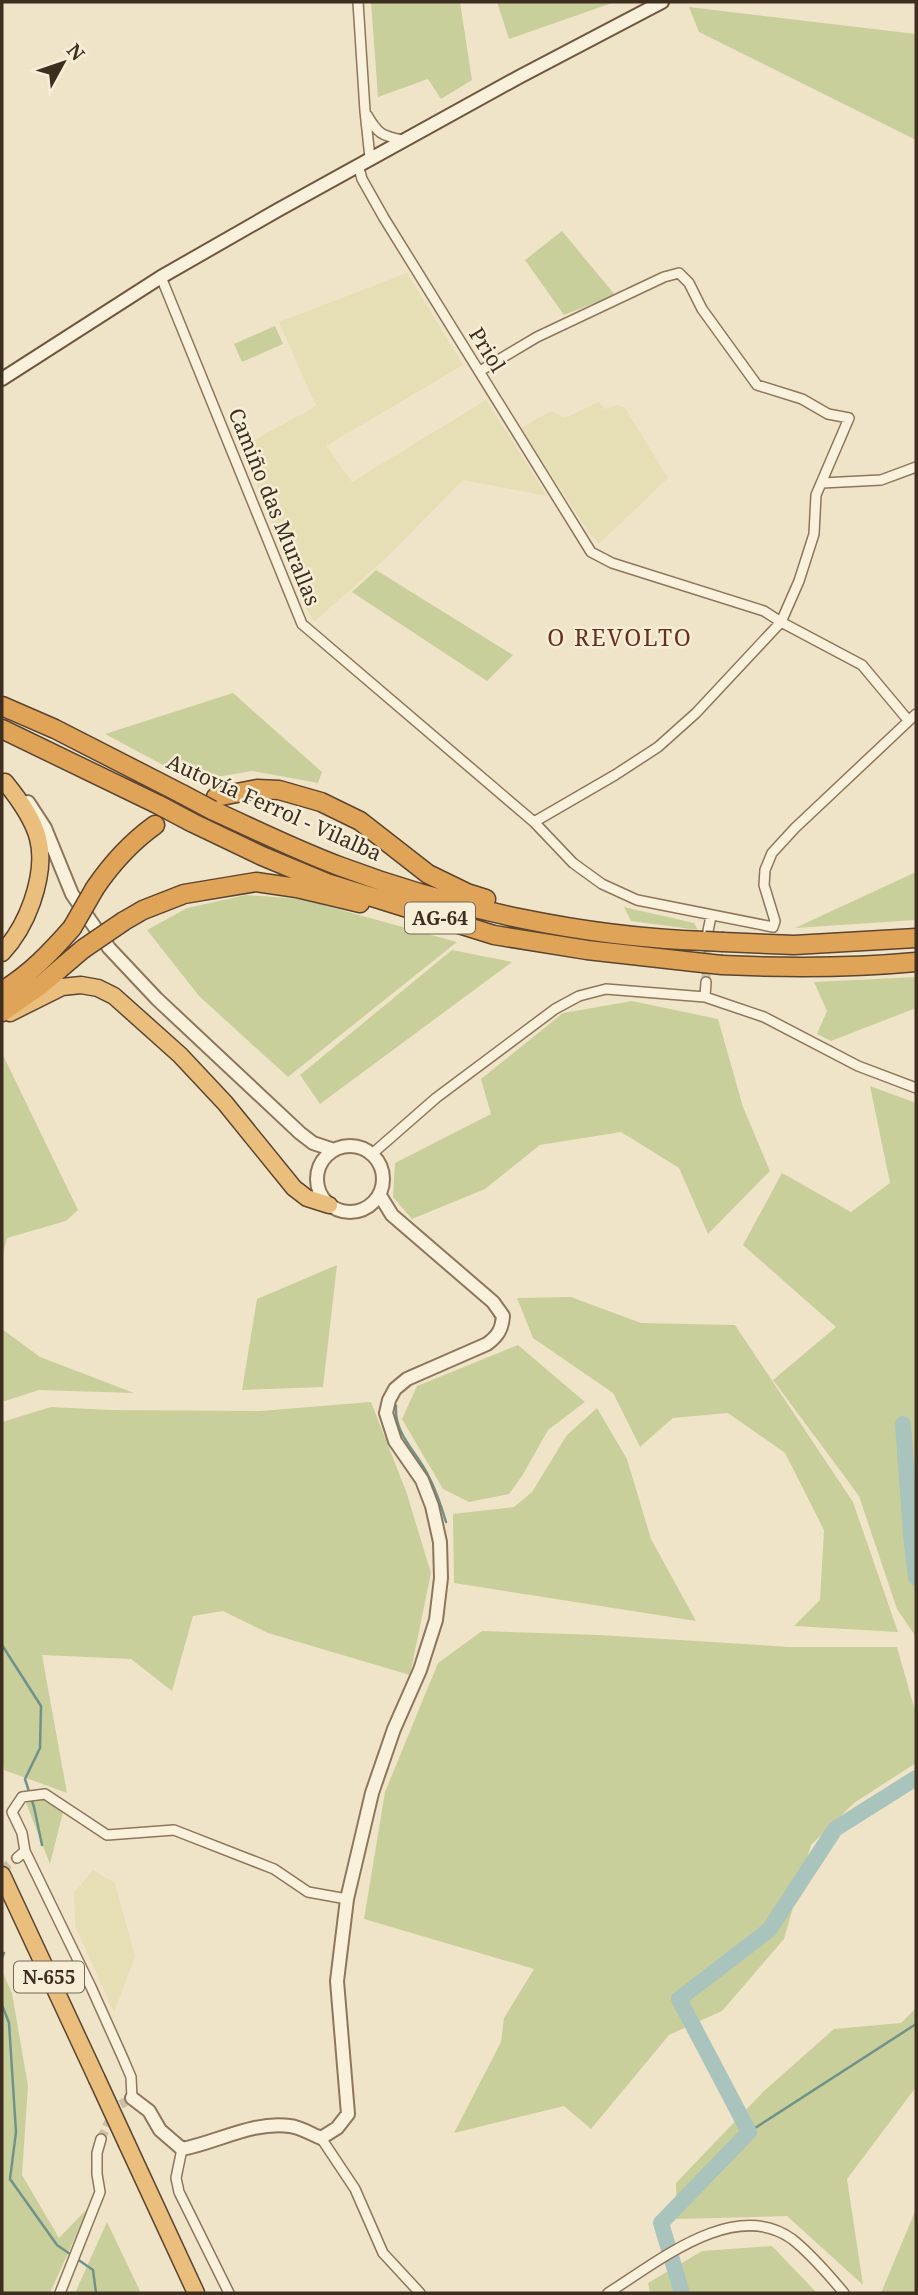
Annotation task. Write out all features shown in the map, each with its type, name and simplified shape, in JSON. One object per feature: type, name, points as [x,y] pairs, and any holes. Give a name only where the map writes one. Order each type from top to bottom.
[{"type":"highway","name":"Autovía Ferrol - Vilalba","points":[[2,706],[55,729],[182,794],[214,803],[338,866],[416,892],[544,923],[663,940],[706,936],[723,942],[794,945],[916,938]]},
{"type":"highway","name":"Autovía Ferrol - Vilalba","points":[[2,729],[262,856],[327,883],[494,935],[587,950],[722,965],[787,968],[916,962]]},
{"type":"highway","points":[[2,953],[25,922],[38,884],[42,861],[34,825],[21,802],[4,781]]},
{"type":"highway","points":[[214,803],[257,789],[279,790],[321,802],[360,821],[428,874],[467,893],[512,907],[544,923]]},
{"type":"highway","points":[[2,991],[44,960],[72,928],[118,857],[135,839],[155,825]]},
{"type":"highway","points":[[2,1015],[124,921],[143,909],[184,894],[256,882],[439,918]]},
{"type":"highway","points":[[2,1015],[62,987],[81,985],[98,988],[114,996],[180,1055],[225,1102],[294,1188],[307,1198],[329,1205]]},
{"type":"highway","name":"N-655","points":[[2,1875],[196,2293]]},
{"type":"street","points":[[358,2],[365,111],[375,155]]},
{"type":"street","points":[[2,379],[161,277],[375,155],[552,58],[662,2]]},
{"type":"street","points":[[365,111],[380,141],[375,155]]},
{"type":"street","points":[[374,128],[384,136],[403,140]]},
{"type":"street","name":"Priol","points":[[358,165],[362,179],[384,218],[591,552],[612,563],[764,611],[781,622]]},
{"type":"street","points":[[481,371],[537,337],[664,277],[679,273],[689,283],[702,309],[757,385],[802,399],[828,414],[849,418],[817,495],[814,534],[799,581],[781,622],[696,713],[658,747],[534,822]]},
{"type":"street","name":"Camiño das Murallas","points":[[161,277],[302,624],[534,822],[573,863],[602,884],[636,900],[773,927],[775,921],[764,885],[765,870],[772,853],[912,717]]},
{"type":"street","points":[[822,483],[881,480],[916,467]]},
{"type":"street","points":[[781,622],[862,665],[912,717]]},
{"type":"street","points":[[4,781],[30,804],[45,828],[72,894],[108,947],[157,999],[300,1133],[313,1143],[334,1150]]},
{"type":"street","points":[[706,936],[711,916]]},
{"type":"street","points":[[705,997],[706,982]]},
{"type":"street","points":[[372,1154],[436,1098],[555,1009],[579,996],[606,989],[705,997],[764,1017],[858,1066],[916,1088]]},
{"type":"street","points":[[300,1133],[318,1167]]},
{"type":"street","points":[[363,1210],[375,1201],[379,1194],[383,1184],[383,1172],[372,1154],[354,1146],[344,1146],[324,1157],[318,1167],[318,1188],[329,1205],[341,1211],[377,1211],[392,1215]]},
{"type":"street","points":[[321,2138],[337,2128],[348,2114],[337,1981],[347,1899],[372,1793],[394,1728],[420,1670],[436,1620],[441,1578],[440,1542],[432,1506],[422,1480],[394,1441],[386,1413],[396,1388],[407,1379],[487,1344],[497,1336],[503,1325],[503,1315],[493,1302],[392,1215],[379,1194]]},
{"type":"street","points":[[347,1899],[308,1892],[274,1868],[174,1830],[107,1835],[45,1794],[22,1797],[12,1812],[23,1833],[25,1851],[92,1987],[131,2077],[132,2098],[149,2111],[160,2130],[182,2149],[201,2146],[260,2126],[292,2126],[321,2138],[355,2189],[383,2253],[420,2293]]},
{"type":"street","points":[[17,1858],[25,1851]]},
{"type":"street","points":[[60,2293],[100,2192],[97,2153],[101,2139]]},
{"type":"street","points":[[182,2149],[176,2178],[179,2192],[229,2293]]},
{"type":"street","points":[[608,2293],[669,2252],[706,2234],[745,2226],[762,2227],[791,2239],[844,2293]]},
{"type":"shaded area","points":[[407,273],[463,365],[326,446],[352,482],[486,400],[547,496],[463,480],[385,559],[314,622],[304,604],[242,447],[316,406],[279,322]]},
{"type":"shaded area","points":[[599,402],[605,409],[617,405],[625,408],[668,478],[599,544],[521,428],[551,411],[564,418]]},
{"type":"shaded area","points":[[93,1870],[115,1883],[135,1957],[114,2012],[75,1926],[74,1893]]},
{"type":"green space","points":[[371,2],[460,2],[472,80],[441,99],[428,79],[378,97]]},
{"type":"green space","points":[[497,2],[615,2],[509,39]]},
{"type":"green space","points":[[689,7],[916,34],[916,140],[699,32]]},
{"type":"green space","points":[[562,231],[615,295],[564,315],[525,260]]},
{"type":"green space","points":[[275,326],[283,344],[242,362],[234,344]]},
{"type":"green space","points":[[376,570],[513,655],[487,681],[352,592]]},
{"type":"green space","points":[[233,693],[322,772],[318,783],[252,771],[193,781],[105,734]]},
{"type":"green space","points":[[916,872],[916,920],[795,928]]},
{"type":"green space","points":[[246,895],[301,899],[457,942],[288,1077],[199,996],[147,930],[187,908]]},
{"type":"green space","points":[[624,907],[694,923],[698,930],[631,921]]},
{"type":"green space","points":[[452,950],[512,962],[320,1104],[300,1075]]},
{"type":"green space","points":[[916,977],[916,1008],[831,1041],[817,1034],[827,1011],[814,982]]},
{"type":"green space","points":[[632,1001],[718,1019],[743,1107],[770,1171],[708,1234],[679,1168],[621,1132],[540,1145],[485,1189],[412,1219],[393,1197],[395,1163],[491,1114],[481,1079],[563,1013]]},
{"type":"green space","points":[[2,1053],[78,1210],[66,1221],[7,1238],[2,1258]]},
{"type":"green space","points":[[870,1086],[916,1103],[916,1637],[897,1609],[859,1496],[773,1380],[836,1327],[743,1245],[782,1173],[851,1212],[890,1183]]},
{"type":"green space","points":[[337,1265],[323,1387],[242,1390],[257,1299]]},
{"type":"green space","points":[[571,1297],[641,1323],[735,1325],[853,1502],[898,1632],[794,1626],[820,1600],[824,1530],[785,1453],[728,1413],[673,1418],[640,1447],[613,1393],[533,1338],[517,1298]]},
{"type":"green space","points":[[2,1329],[40,1357],[134,1393],[39,1390],[2,1402]]},
{"type":"green space","points":[[518,1345],[585,1402],[548,1430],[509,1494],[469,1502],[443,1489],[402,1419],[417,1386]]},
{"type":"green space","points":[[371,1402],[406,1491],[431,1573],[410,1675],[268,1633],[223,1611],[193,1616],[172,1691],[131,1659],[42,1655],[67,1793],[4,1770],[2,1422],[51,1407],[260,1411]]},
{"type":"green space","points":[[597,1408],[627,1459],[651,1539],[696,1621],[454,1583],[453,1514],[514,1507],[532,1492],[567,1435]]},
{"type":"green space","points":[[482,1631],[790,1647],[897,1647],[916,1714],[916,1763],[854,1803],[811,1845],[784,1939],[722,2011],[669,2035],[591,2129],[564,2106],[454,2133],[501,2042],[504,2018],[534,1969],[364,1919],[385,1792],[438,1663]]},
{"type":"green space","points":[[41,1797],[63,1812],[50,1864],[26,1803]]},
{"type":"green space","points":[[2,1971],[12,1993],[28,2086],[22,2175],[59,2238],[89,2207],[50,2293],[2,2293]]},
{"type":"green space","points":[[916,2008],[916,2087],[847,2179],[863,2285],[787,2216],[677,2219],[676,2183],[764,2091],[834,2029],[901,2023]]},
{"type":"green space","points":[[916,2209],[916,2293],[881,2293]]},
{"type":"green space","points":[[107,2222],[141,2293],[75,2293]]},
{"type":"green space","points":[[772,2246],[817,2293],[650,2293],[648,2283],[702,2251]]},
{"type":"waterway","points":[[493,1312],[495,1325]]},
{"type":"waterway","points":[[475,1343],[488,1336]]},
{"type":"waterway","points":[[392,1385],[406,1373],[434,1361]]},
{"type":"waterway","points":[[394,1404],[398,1425],[431,1481],[446,1522]]},
{"type":"waterway","points":[[903,1424],[916,1578]]},
{"type":"waterway","points":[[2,1645],[41,1706],[40,1748],[25,1779],[42,1845]]},
{"type":"waterway","points":[[682,2293],[661,2223],[749,2132],[679,1999],[769,1930],[835,1829],[916,1778]]},
{"type":"waterway","points":[[2,1958],[4,1953]]},
{"type":"waterway","points":[[2,2005],[9,2023],[16,2132],[10,2179],[57,2245],[93,2270],[96,2293]]},
{"type":"waterway","points":[[749,2132],[916,2024]]},
{"type":"tunnel","points":[[706,982],[707,940]]},
{"type":"tunnel","points":[[2,1870],[17,1858]]},
{"type":"tunnel","points":[[101,2139],[115,2108],[132,2098]]},
{"type":"district","name":"O REVOLTO","points":[[620,638]]}]
